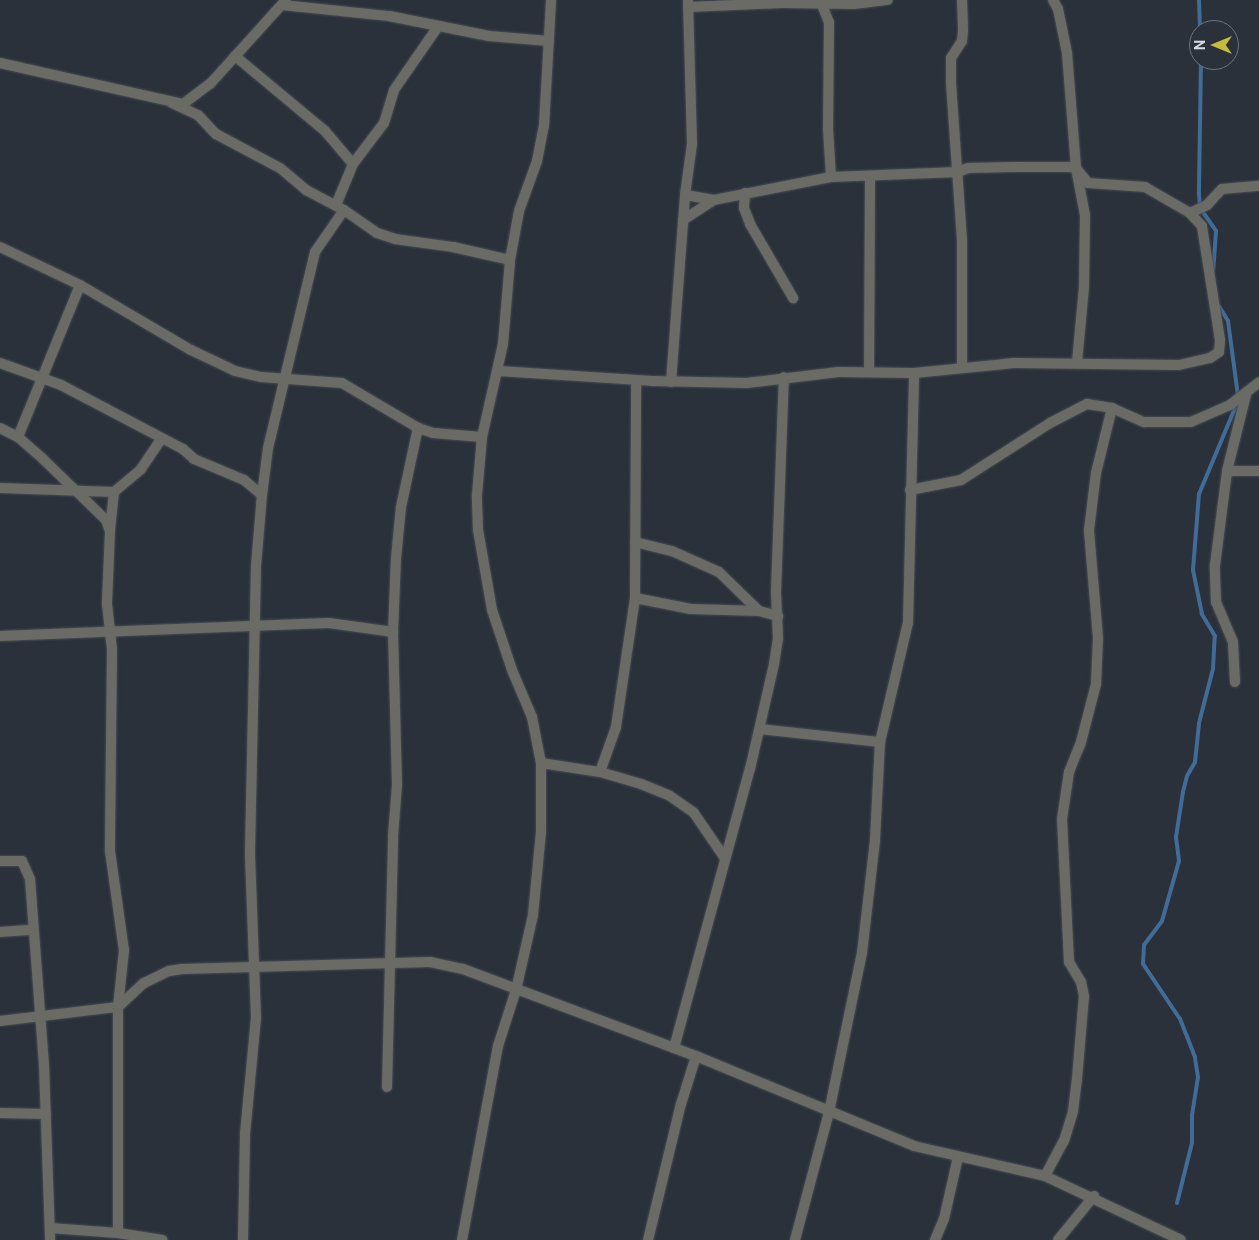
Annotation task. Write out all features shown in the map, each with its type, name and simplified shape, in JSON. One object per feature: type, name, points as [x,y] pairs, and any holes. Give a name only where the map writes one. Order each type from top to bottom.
[{"type":"street","points":[[462,1240],[498,1046],[516,990],[533,915],[541,832],[541,763],[532,717],[512,670],[492,610],[483,560],[477,495],[482,437],[499,372],[510,260],[520,211],[537,161],[544,126],[552,0]]},
{"type":"street","points":[[671,382],[685,195],[692,135],[688,3],[820,1],[854,4],[888,0]]},
{"type":"street","points":[[962,0],[962,41],[952,58],[954,146],[958,172],[964,318],[962,368]]},
{"type":"street","points":[[1053,0],[1058,9],[1067,54],[1076,168],[1084,215],[1084,287],[1077,363]]},
{"type":"street","points":[[820,1],[829,22],[828,129],[831,177]]},
{"type":"street","points":[[172,102],[191,100],[284,3],[389,16],[437,28],[549,41]]},
{"type":"street","points":[[243,1240],[245,1134],[256,1018],[250,852],[256,566],[268,448],[315,252],[340,207],[353,164],[384,123],[394,90],[437,28]]},
{"type":"street","points":[[235,56],[324,131],[353,164]]},
{"type":"street","points":[[0,63],[172,102],[198,115],[216,134],[280,168],[315,196],[340,207],[367,227],[395,239],[453,247],[510,260]]},
{"type":"street","points":[[683,220],[714,200],[831,177],[870,177],[958,172],[968,168],[1076,168]]},
{"type":"street","points":[[499,372],[671,382],[747,383],[784,377],[869,372],[914,374],[962,368],[1077,363],[1179,365],[1210,358],[1219,352],[1220,340],[1209,286],[1206,246],[1202,226],[1190,213],[1145,187],[1088,183],[1076,168]]},
{"type":"street","points":[[869,372],[870,177]]},
{"type":"street","points":[[1190,213],[1207,204],[1222,189],[1259,186]]},
{"type":"street","points":[[745,193],[744,208],[750,224],[793,298]]},
{"type":"street","points":[[685,195],[714,200]]},
{"type":"street","points":[[0,247],[80,285],[191,350],[234,371],[261,377],[285,377],[342,383],[362,392],[418,428],[482,437]]},
{"type":"street","points":[[18,437],[44,378],[80,285]]},
{"type":"street","points":[[0,363],[44,378],[183,449],[194,459],[244,480],[262,495]]},
{"type":"street","points":[[795,1240],[829,1112],[862,953],[875,840],[880,742],[908,624],[914,374]]},
{"type":"street","points":[[674,1048],[694,983],[724,856],[760,729],[774,664],[778,616],[784,377]]},
{"type":"street","points":[[600,772],[616,728],[635,598],[636,380]]},
{"type":"street","points":[[910,490],[961,480],[1077,408],[1087,404],[1112,408],[1144,422],[1192,422],[1246,395],[1259,382]]},
{"type":"street","points":[[1235,682],[1234,642],[1216,602],[1215,565],[1227,471],[1246,395]]},
{"type":"street","points":[[1045,1176],[1064,1141],[1071,1119],[1084,996],[1081,982],[1069,962],[1062,819],[1069,772],[1082,742],[1096,684],[1098,638],[1089,530],[1096,473],[1112,408]]},
{"type":"street","points":[[0,428],[18,437],[106,520],[110,532]]},
{"type":"street","points":[[387,1087],[392,961],[392,836],[398,717],[393,632],[401,507],[418,428]]},
{"type":"street","points":[[0,488],[114,492],[141,469],[161,439]]},
{"type":"street","points":[[1227,471],[1259,471]]},
{"type":"street","points":[[114,492],[107,604],[110,630],[110,851],[124,950],[118,1007],[118,1232]]},
{"type":"street","points":[[635,542],[672,551],[720,572],[760,611]]},
{"type":"street","points":[[635,598],[691,609],[760,611],[778,616]]},
{"type":"street","points":[[0,636],[256,624],[329,624],[393,632]]},
{"type":"street","points":[[760,729],[880,742]]},
{"type":"street","points":[[541,763],[600,772],[641,784],[670,796],[694,813],[724,856]]},
{"type":"street","points":[[0,861],[22,861],[28,870],[46,1114],[50,1240]]},
{"type":"street","points":[[0,932],[32,930]]},
{"type":"street","points":[[0,1021],[118,1007],[131,992],[169,971],[200,966],[254,967],[392,961],[430,962],[463,969],[696,1056],[914,1146],[1045,1176],[1094,1196],[1181,1240]]},
{"type":"street","points":[[648,1240],[680,1104],[696,1056]]},
{"type":"street","points":[[0,1113],[46,1114]]},
{"type":"street","points":[[935,1240],[944,1219],[958,1157]]},
{"type":"street","points":[[1058,1240],[1094,1196]]},
{"type":"street","points":[[50,1228],[118,1232],[162,1240]]},
{"type":"waterway","points":[[1199,0],[1200,20]]},
{"type":"waterway","points":[[1201,70],[1199,194],[1200,208],[1216,231],[1213,270]]},
{"type":"waterway","points":[[1219,306],[1228,321],[1238,396]]},
{"type":"waterway","points":[[1177,1203],[1192,1143],[1192,1115],[1198,1077],[1195,1057],[1180,1019],[1143,964],[1144,945],[1162,921],[1179,861],[1176,837],[1183,792],[1187,776],[1195,762],[1199,723],[1213,669],[1215,636],[1202,614],[1193,570],[1199,494],[1237,403]]}]
